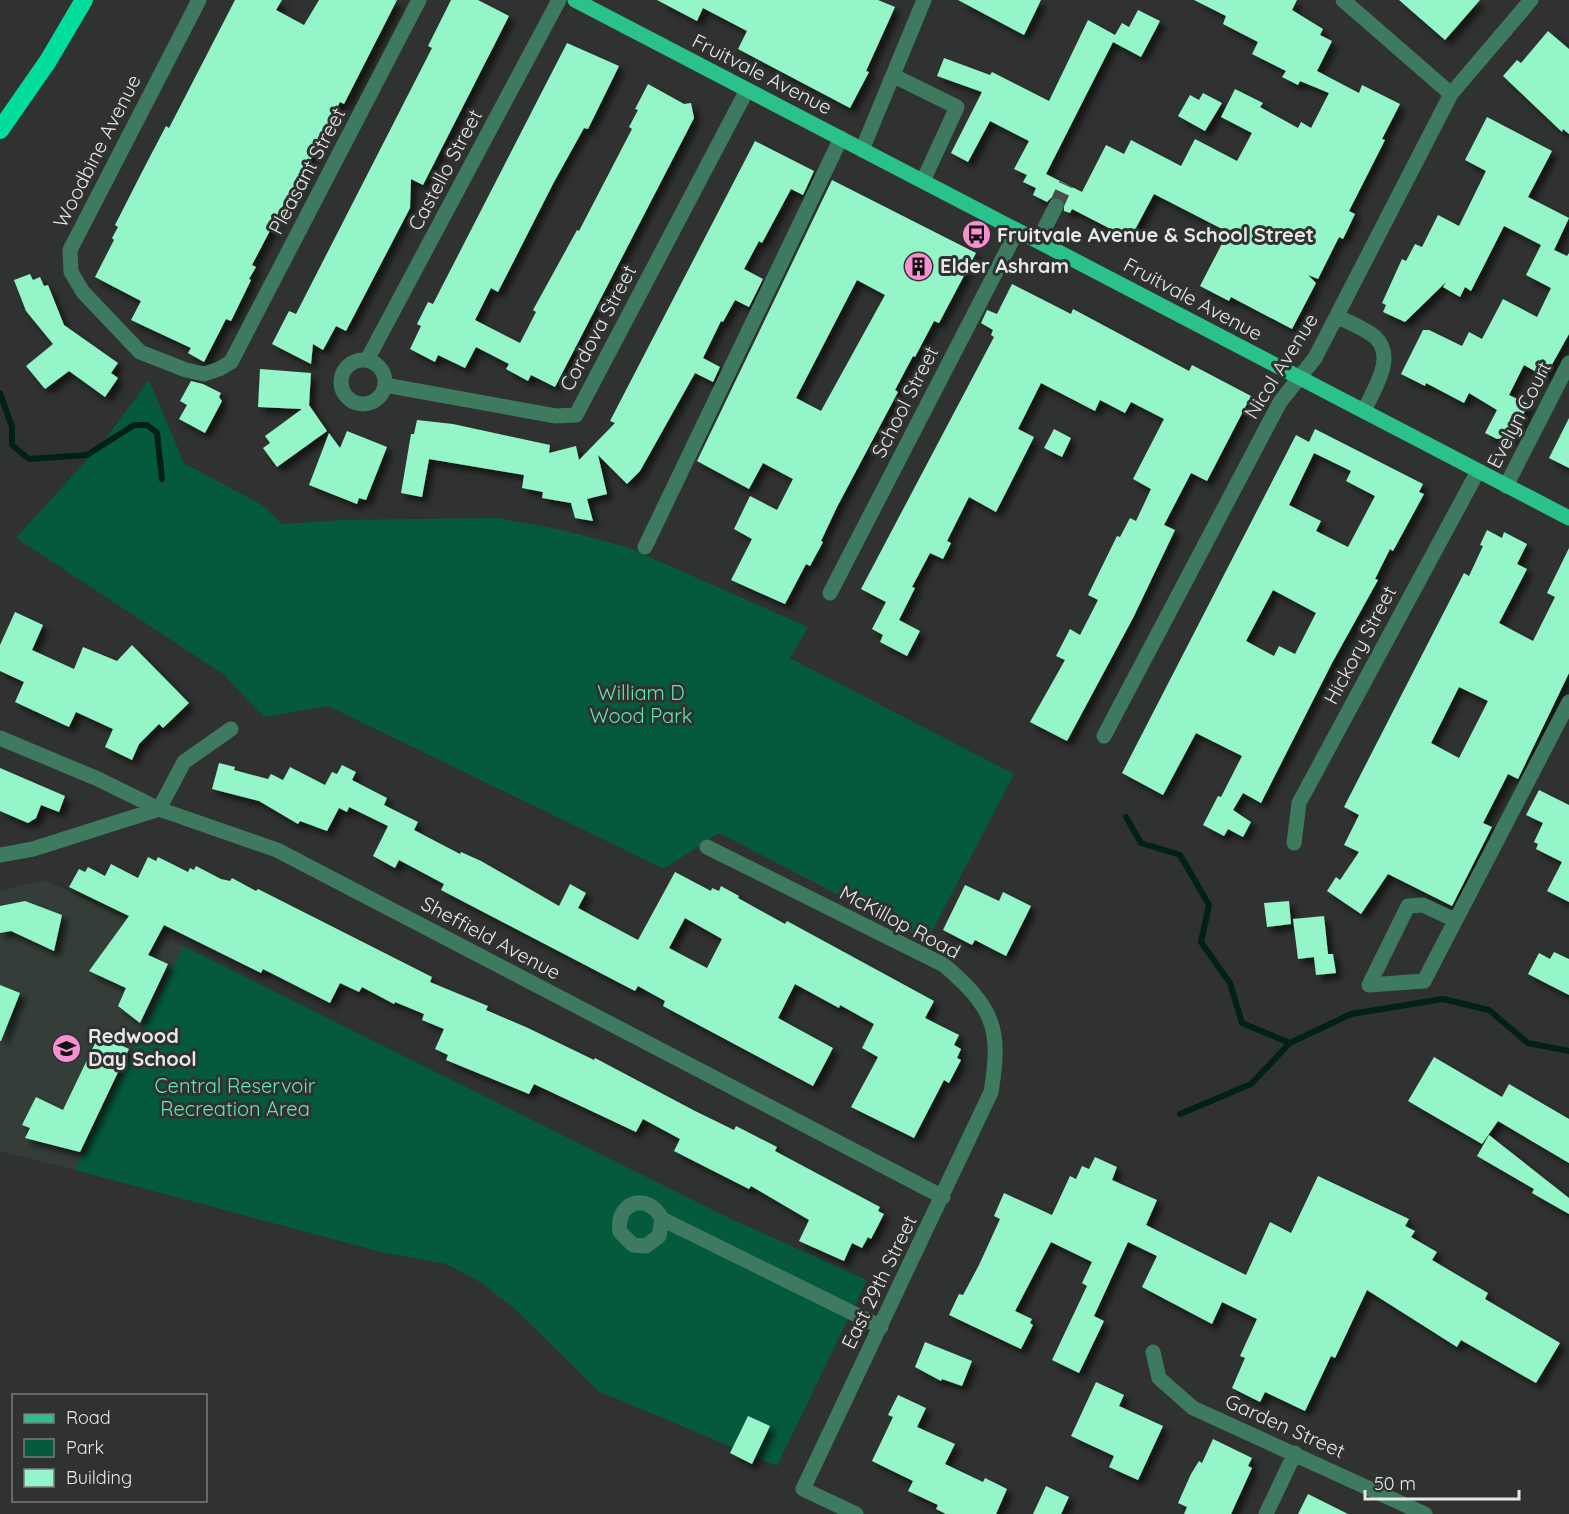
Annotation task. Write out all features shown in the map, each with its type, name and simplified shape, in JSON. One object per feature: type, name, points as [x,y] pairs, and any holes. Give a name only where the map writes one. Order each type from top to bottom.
[{"type":"highway","points":[[0,130],[48,61],[84,0]]},
{"type":"main road","name":"Fruitvale Avenue","points":[[575,0],[1569,519]]},
{"type":"street","name":"Woodbine Avenue","points":[[199,0],[70,250],[71,272],[83,292],[140,351],[186,370],[204,374],[231,362]]},
{"type":"street","name":"Pleasant Street","points":[[231,362],[419,0]]},
{"type":"street","name":"Castello Street","points":[[368,360],[559,0]]},
{"type":"street","points":[[862,150],[924,0]]},
{"type":"street","points":[[1343,0],[1451,94]]},
{"type":"street","name":"Nicol Avenue","points":[[1104,736],[1280,402],[1316,358],[1451,94],[1531,0]]},
{"type":"street","points":[[894,76],[957,107],[922,181]]},
{"type":"street","name":"Cordova Street","points":[[385,385],[556,416],[576,415],[747,90]]},
{"type":"street","points":[[645,547],[841,138]]},
{"type":"street","points":[[1038,242],[1056,206]]},
{"type":"street","name":"School Street","points":[[830,593],[1017,231]]},
{"type":"street","points":[[1337,316],[1374,337],[1383,347],[1383,368],[1364,411]]},
{"type":"street","points":[[368,360],[379,367],[385,385],[372,403],[357,404],[345,395],[340,380],[342,373],[353,362],[368,360]]},
{"type":"street","name":"Evelyn Court","points":[[1506,486],[1569,363]]},
{"type":"street","name":"Hickory Street","points":[[1294,843],[1299,803],[1478,471]]},
{"type":"street","points":[[1455,920],[1423,904],[1408,906],[1369,985],[1424,981],[1569,702]]},
{"type":"street","points":[[0,855],[33,849],[159,809],[184,762],[231,729]]},
{"type":"street","name":"Sheffield Avenue","points":[[0,738],[98,779],[159,809],[277,849],[943,1197]]},
{"type":"street","name":"McKillop Road","points":[[707,847],[944,965],[967,984],[974,991],[992,1021],[997,1058],[991,1092]]},
{"type":"street","name":"East 29th Street","points":[[856,1514],[803,1489],[991,1092]]},
{"type":"street","points":[[662,1219],[881,1327]]},
{"type":"street","name":"Garden Street","points":[[1153,1352],[1159,1378],[1193,1408],[1425,1514]]},
{"type":"street","points":[[1266,1514],[1295,1453]]},
{"type":"shaded area","name":"Redwood Day School","points":[[45,880],[183,946],[75,1170],[0,1151],[0,891]]},
{"type":"green space","name":"William D Wood Park","points":[[149,380],[184,463],[262,505],[282,524],[341,520],[497,518],[558,529],[627,547],[808,627],[790,658],[1014,774],[927,941],[719,833],[664,869],[328,706],[264,717],[223,674],[16,538],[103,442]]},
{"type":"green space","name":"Central Reservoir Recreation Area","points":[[183,946],[727,1217],[867,1280],[777,1466],[598,1391],[514,1308],[480,1282],[446,1264],[381,1252],[75,1170]]},
{"type":"building","points":[[235,0],[282,0],[276,10],[304,25],[319,0],[397,0],[344,104],[340,102],[290,200],[287,198],[252,265],[256,267],[231,321],[226,319],[204,362],[188,353],[191,348],[131,320],[141,301],[95,277],[114,240],[112,238],[118,227],[115,225],[166,126],[169,128]]},
{"type":"building","points":[[451,0],[478,0],[509,16],[423,185],[411,179],[410,208],[346,331],[336,326],[323,350],[313,344],[311,364],[272,344],[289,311],[296,314],[432,48],[428,46]]},
{"type":"building","points":[[657,0],[878,0],[895,7],[866,71],[869,72],[850,108],[738,49],[747,31],[703,8],[697,21]]},
{"type":"building","points":[[958,0],[1041,0],[1024,35]]},
{"type":"building","points":[[1194,0],[1297,0],[1292,10],[1323,29],[1320,35],[1332,41],[1317,71],[1359,93],[1362,85],[1400,104],[1382,139],[1385,140],[1349,211],[1355,214],[1343,239],[1339,237],[1318,279],[1308,275],[1316,283],[1292,329],[1231,297],[1229,301],[1200,286],[1228,232],[1154,194],[1130,239],[1072,209],[1070,213],[1064,211],[1064,201],[1060,197],[1051,198],[1047,202],[1033,195],[1036,188],[1023,182],[1027,175],[1014,169],[1029,141],[990,121],[968,162],[951,153],[982,92],[937,76],[944,58],[990,75],[992,72],[1049,101],[1088,20],[1115,35],[1122,23],[1129,27],[1138,10],[1160,21],[1141,57],[1113,42],[1046,174],[1082,192],[1106,145],[1124,154],[1131,140],[1181,166],[1195,139],[1237,161],[1252,133],[1221,117],[1235,89],[1263,103],[1260,107],[1298,128],[1301,122],[1311,128],[1329,93],[1300,81],[1298,85],[1282,77],[1286,71],[1252,54],[1258,42],[1223,24],[1226,16]]},
{"type":"building","points":[[1399,0],[1480,0],[1445,40]]},
{"type":"building","points":[[1548,31],[1569,49],[1569,134],[1563,129],[1562,132],[1503,76],[1517,60],[1521,63]]},
{"type":"building","points":[[567,43],[619,66],[588,129],[584,128],[554,182],[498,292],[491,288],[475,320],[520,343],[536,312],[533,310],[577,230],[579,231],[632,129],[629,127],[638,110],[635,109],[648,84],[684,104],[691,103],[694,118],[555,387],[531,375],[528,381],[506,369],[509,364],[476,347],[465,368],[438,355],[435,362],[410,349],[421,326],[417,324],[428,302],[433,304]]},
{"type":"building","points":[[1203,93],[1222,103],[1205,131],[1178,116],[1190,95],[1199,100]]},
{"type":"building","points":[[1487,117],[1552,151],[1528,197],[1569,218],[1554,250],[1567,256],[1569,253],[1569,334],[1545,377],[1524,365],[1509,395],[1528,404],[1513,437],[1497,439],[1485,433],[1497,410],[1469,393],[1464,403],[1426,383],[1425,386],[1401,374],[1423,330],[1429,330],[1462,346],[1469,332],[1482,339],[1503,299],[1537,317],[1551,288],[1526,275],[1541,245],[1504,226],[1471,291],[1465,287],[1460,297],[1443,287],[1446,282],[1405,322],[1383,312],[1386,305],[1382,303],[1402,259],[1406,261],[1415,244],[1422,247],[1438,215],[1459,226],[1486,171],[1465,160]]},
{"type":"building","points":[[755,141],[814,171],[803,195],[791,189],[762,243],[759,241],[744,269],[763,279],[749,307],[735,300],[723,322],[721,321],[703,358],[720,367],[713,382],[695,373],[640,471],[627,484],[598,455],[607,494],[587,499],[593,521],[575,518],[571,503],[542,498],[543,492],[522,488],[524,475],[429,459],[422,497],[401,493],[411,434],[414,434],[417,420],[453,424],[550,445],[549,453],[576,446],[579,460],[615,423],[610,421]]},
{"type":"building","points":[[832,180],[976,253],[939,323],[934,321],[915,357],[913,356],[895,390],[898,392],[837,507],[821,541],[823,542],[810,566],[806,564],[785,604],[731,580],[752,539],[734,529],[750,496],[777,510],[793,479],[763,463],[749,489],[697,461]],"holes":[[[857,280],[885,295],[821,411],[796,398]]]},
{"type":"building","points":[[30,274],[33,280],[40,277],[44,286],[48,285],[64,325],[118,363],[111,373],[118,378],[105,397],[69,371],[45,389],[26,366],[53,344],[26,311],[14,280]]},
{"type":"building","points":[[1012,284],[1071,314],[1073,309],[1189,371],[1192,365],[1251,396],[1207,481],[1191,473],[1164,525],[1175,530],[1133,618],[1067,741],[1030,722],[1065,660],[1056,656],[1070,629],[1080,635],[1098,600],[1088,595],[1117,536],[1120,537],[1130,518],[1136,521],[1151,489],[1133,479],[1164,419],[1131,402],[1125,413],[1100,400],[1095,411],[1041,383],[1018,429],[1034,437],[996,512],[969,497],[947,541],[951,543],[943,559],[930,553],[912,587],[915,588],[899,620],[920,631],[907,656],[880,642],[883,635],[872,629],[886,602],[861,589],[994,337],[991,335],[993,330],[981,323],[987,310],[997,314]]},
{"type":"building","points":[[260,369],[311,373],[309,405],[327,431],[277,467],[263,448],[270,443],[265,436],[302,409],[258,407]]},
{"type":"building","points":[[191,381],[221,393],[219,397],[222,401],[205,433],[179,419],[187,405],[180,401]]},
{"type":"building","points":[[1569,418],[1569,468],[1549,458]]},
{"type":"building","points":[[1054,429],[1071,438],[1062,457],[1044,448]]},
{"type":"building","points":[[1315,429],[1423,484],[1419,492],[1424,494],[1393,551],[1390,549],[1375,579],[1378,580],[1332,663],[1261,803],[1243,793],[1233,810],[1251,822],[1243,837],[1228,829],[1224,836],[1203,825],[1218,796],[1221,797],[1242,756],[1196,733],[1163,795],[1122,773],[1296,435],[1309,442]],"holes":[[[1314,453],[1351,471],[1346,481],[1375,496],[1348,547],[1316,531],[1321,521],[1289,505]],[[1273,590],[1316,613],[1295,654],[1279,646],[1274,656],[1246,641]]]},
{"type":"building","points":[[347,431],[387,447],[366,500],[359,498],[357,504],[309,485],[329,433],[340,448]]},
{"type":"building","points":[[1487,530],[1502,538],[1504,532],[1527,544],[1517,564],[1527,569],[1499,623],[1533,641],[1555,597],[1547,593],[1569,548],[1569,673],[1518,779],[1508,774],[1483,823],[1492,827],[1452,906],[1388,874],[1361,914],[1327,891],[1336,877],[1340,880],[1359,852],[1344,845],[1359,815],[1344,807],[1464,573],[1469,576],[1483,546],[1480,545]],"holes":[[[1459,687],[1488,701],[1459,758],[1431,743]]]},
{"type":"building","points":[[15,612],[43,625],[32,650],[74,669],[83,647],[117,661],[132,645],[189,703],[163,728],[159,724],[139,744],[132,760],[105,747],[113,729],[76,712],[69,727],[15,702],[24,682],[0,671],[0,645]]},
{"type":"building","points":[[219,763],[235,767],[234,770],[268,779],[271,774],[283,780],[290,767],[325,785],[332,772],[337,774],[342,765],[356,772],[352,780],[387,798],[384,805],[418,822],[414,830],[460,854],[461,852],[481,861],[559,906],[570,884],[586,893],[578,908],[638,940],[675,872],[711,891],[712,888],[719,891],[721,886],[785,924],[787,921],[934,1001],[925,1018],[959,1035],[954,1045],[961,1049],[957,1058],[961,1060],[949,1083],[944,1080],[914,1138],[851,1107],[878,1057],[862,1048],[874,1024],[840,1005],[839,1008],[795,984],[778,1018],[833,1048],[813,1086],[663,1006],[665,1001],[638,986],[635,991],[441,890],[444,884],[399,860],[395,868],[373,856],[388,826],[349,807],[347,812],[339,808],[327,831],[300,821],[298,824],[259,801],[212,789]],"holes":[[[685,918],[722,939],[707,968],[669,948]]]},
{"type":"building","points":[[0,768],[65,796],[59,812],[41,805],[36,818],[28,823],[0,811]]},
{"type":"building","points":[[1539,790],[1569,805],[1569,902],[1547,891],[1562,862],[1536,849],[1538,844],[1534,842],[1543,823],[1526,815]]},
{"type":"building","points":[[148,857],[156,861],[158,857],[188,872],[190,868],[194,870],[196,866],[221,879],[230,881],[232,878],[256,891],[258,889],[432,977],[430,982],[488,1006],[486,1010],[594,1060],[595,1058],[695,1111],[734,1130],[736,1126],[777,1147],[775,1151],[880,1207],[878,1211],[884,1214],[871,1239],[868,1237],[862,1248],[852,1243],[844,1261],[799,1241],[809,1220],[751,1186],[749,1189],[674,1151],[680,1139],[643,1119],[636,1132],[534,1084],[529,1094],[446,1060],[448,1055],[435,1049],[444,1029],[422,1020],[424,1014],[395,1002],[394,1004],[362,987],[359,992],[340,983],[330,1003],[263,969],[261,973],[164,925],[148,955],[168,964],[140,1023],[118,1006],[126,988],[89,971],[129,916],[69,887],[79,869],[85,872],[88,867],[105,876],[111,864],[138,878]]},
{"type":"building","points":[[965,885],[999,901],[1003,892],[1031,906],[1006,956],[975,940],[972,945],[943,930]]},
{"type":"building","points":[[25,901],[62,915],[54,951],[11,931],[0,933],[0,906]]},
{"type":"building","points":[[1289,901],[1291,924],[1267,927],[1264,903]]},
{"type":"building","points":[[1324,916],[1328,954],[1333,954],[1336,973],[1316,975],[1314,957],[1298,959],[1293,919]]},
{"type":"building","points":[[1554,952],[1569,959],[1569,995],[1528,974],[1539,953],[1550,959]]},
{"type":"building","points":[[0,985],[20,993],[1,1041],[0,1041]]},
{"type":"building","points":[[99,1035],[129,1049],[80,1152],[25,1138],[30,1128],[22,1125],[36,1097],[63,1110]]},
{"type":"building","points":[[1434,1057],[1502,1097],[1509,1084],[1569,1119],[1569,1163],[1498,1121],[1482,1144],[1408,1101]]},
{"type":"building","points":[[1489,1135],[1569,1198],[1569,1214],[1532,1193],[1534,1189],[1477,1156]]},
{"type":"building","points":[[1095,1157],[1117,1167],[1112,1180],[1157,1200],[1146,1225],[1246,1275],[1270,1222],[1291,1233],[1318,1176],[1409,1219],[1405,1226],[1415,1231],[1411,1237],[1437,1252],[1432,1260],[1488,1293],[1485,1299],[1560,1343],[1536,1383],[1461,1340],[1457,1347],[1367,1290],[1335,1358],[1331,1356],[1305,1411],[1265,1392],[1260,1402],[1232,1388],[1245,1358],[1240,1356],[1257,1319],[1222,1302],[1212,1324],[1142,1287],[1157,1256],[1128,1242],[1094,1316],[1104,1321],[1079,1373],[1052,1360],[1087,1286],[1082,1283],[1092,1262],[1051,1242],[1015,1311],[1032,1319],[1030,1323],[1033,1325],[1021,1349],[949,1315],[959,1294],[963,1295],[979,1265],[1000,1219],[994,1216],[1004,1193],[1052,1215],[1070,1176],[1076,1179],[1082,1166],[1089,1169]]},
{"type":"building","points":[[925,1342],[972,1361],[962,1386],[942,1379],[941,1381],[915,1367]]},
{"type":"building","points":[[1096,1382],[1124,1395],[1119,1406],[1163,1426],[1138,1480],[1109,1467],[1114,1456],[1071,1436]]},
{"type":"building","points":[[898,1395],[926,1408],[917,1427],[955,1444],[945,1464],[983,1482],[985,1478],[1007,1489],[996,1514],[946,1514],[936,1509],[938,1505],[908,1491],[913,1481],[872,1461],[893,1417],[888,1415]]},
{"type":"building","points":[[748,1416],[770,1426],[752,1464],[730,1453]]},
{"type":"building","points":[[1213,1439],[1252,1458],[1248,1466],[1252,1468],[1231,1514],[1184,1514],[1187,1507],[1178,1503],[1191,1474],[1199,1461],[1202,1463]]},
{"type":"building","points":[[1046,1486],[1069,1497],[1061,1514],[1033,1514]]},
{"type":"building","points":[[1308,1494],[1348,1514],[1298,1514]]},
{"type":"waterway","points":[[0,393],[12,427],[12,445],[29,459],[87,455],[134,425],[147,425],[157,433],[162,479]]},
{"type":"waterway","points":[[1126,817],[1141,843],[1180,855],[1209,905],[1201,942],[1230,983],[1242,1023],[1290,1043],[1351,1014],[1443,999],[1489,1010],[1528,1043],[1569,1051]]},
{"type":"waterway","points":[[1180,1114],[1251,1084],[1290,1043]]},
{"type":"tunnel","points":[[1056,206],[1066,184]]},
{"type":"place","name":"Fruitvale Avenue & School Street","points":[[976,235]]},
{"type":"place","name":"Elder Ashram","points":[[919,266]]},
{"type":"place","name":"Redwood Day School","points":[[67,1048]]}]
